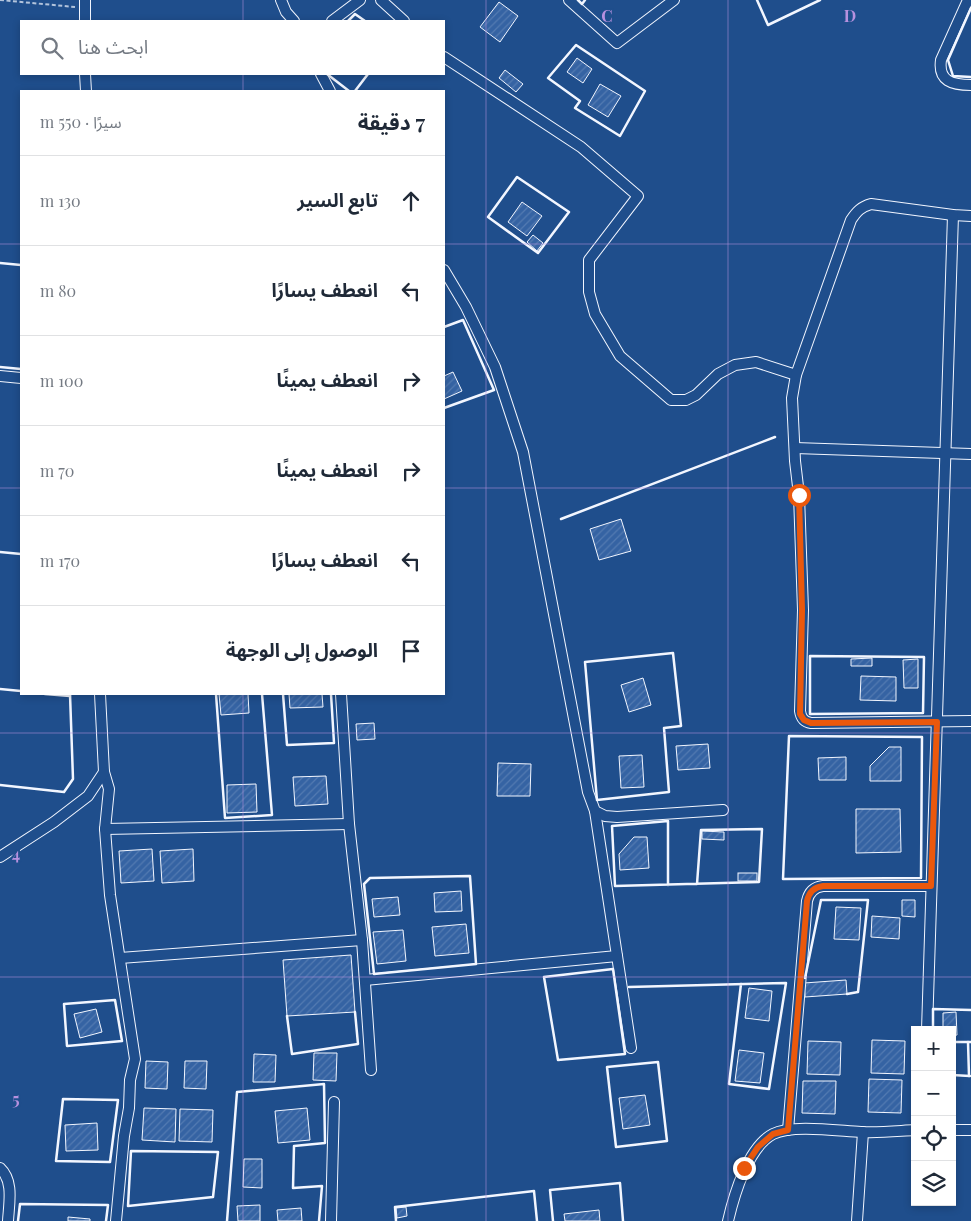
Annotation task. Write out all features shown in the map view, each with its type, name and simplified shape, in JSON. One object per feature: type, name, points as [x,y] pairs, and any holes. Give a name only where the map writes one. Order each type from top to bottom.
[{"type":"street","points":[[281,0],[286,12],[293,20]]},
{"type":"street","points":[[333,20],[360,0]]},
{"type":"street","points":[[382,0],[403,20]]},
{"type":"street","points":[[569,0],[617,43],[674,0]]},
{"type":"street","points":[[968,0],[941,60],[940,69],[943,77],[949,81],[971,86]]},
{"type":"street","points":[[85,4],[85,20]]},
{"type":"street","points":[[445,58],[581,147],[638,196],[589,260],[589,292],[595,314],[620,356],[670,400],[678,401],[686,400],[696,395],[718,374],[736,365],[756,362],[796,375]]},
{"type":"street","points":[[86,75],[86,90]]},
{"type":"street","points":[[322,75],[329,90]]},
{"type":"street","points":[[971,216],[871,204],[862,207],[856,212],[851,220],[796,375],[792,398],[799,495],[802,610],[800,711],[802,718],[811,723],[971,721]]},
{"type":"street","points":[[927,1026],[953,215]]},
{"type":"street","points":[[445,272],[466,308],[495,367],[522,452],[588,792],[595,811],[631,1048]]},
{"type":"street","points":[[0,376],[20,378]]},
{"type":"street","points":[[795,448],[971,454]]},
{"type":"street","points":[[100,695],[104,772],[109,789],[105,829],[110,895],[135,1059],[130,1080],[129,1108],[124,1136],[116,1221]]},
{"type":"street","points":[[341,695],[348,824],[362,940],[371,1070]]},
{"type":"street","points":[[0,857],[54,822],[88,796],[104,772]]},
{"type":"street","points":[[595,811],[605,816],[617,817],[723,810]]},
{"type":"street","points":[[105,829],[348,824]]},
{"type":"street","points":[[788,1130],[809,893],[815,888],[823,886],[931,886]]},
{"type":"street","points":[[120,958],[362,940]]},
{"type":"street","points":[[365,980],[617,956]]},
{"type":"street","points":[[331,1221],[334,1102]]},
{"type":"street","points":[[728,1221],[744,1168],[758,1147],[773,1134],[788,1130],[807,1129],[863,1132],[911,1130]]},
{"type":"street","points":[[956,1130],[971,1130]]},
{"type":"street","points":[[857,1221],[863,1132]]},
{"type":"street","points":[[0,1168],[5,1173],[10,1185],[8,1221]]},
{"type":"path","points":[[0,0],[85,4]]},
{"type":"building","points":[[499,2],[518,16],[500,42],[480,27]]},
{"type":"building","points":[[577,58],[592,69],[583,83],[567,72]]},
{"type":"building","points":[[505,70],[523,84],[516,92],[499,78]]},
{"type":"building","points":[[600,84],[621,96],[608,117],[588,105]]},
{"type":"building","points":[[522,202],[542,216],[527,236],[508,222]]},
{"type":"building","points":[[533,235],[543,243],[537,251],[527,242]]},
{"type":"building","points":[[453,372],[462,391],[445,399],[445,376]]},
{"type":"building","points":[[621,519],[631,551],[599,560],[590,529]]},
{"type":"building","points":[[872,658],[872,666],[851,666],[851,659]]},
{"type":"building","points":[[918,659],[918,688],[904,688],[903,660]]},
{"type":"building","points":[[861,676],[896,677],[896,701],[860,700]]},
{"type":"building","points":[[643,678],[651,705],[629,712],[621,685]]},
{"type":"building","points":[[219,695],[248,695],[249,713],[221,715]]},
{"type":"building","points":[[289,695],[322,695],[323,707],[290,708]]},
{"type":"building","points":[[374,723],[375,739],[357,740],[356,724]]},
{"type":"building","points":[[708,744],[710,768],[678,770],[676,746]]},
{"type":"building","points":[[889,747],[901,747],[901,781],[870,781],[870,766]]},
{"type":"building","points":[[642,755],[644,787],[621,788],[619,756]]},
{"type":"building","points":[[846,757],[846,780],[819,780],[818,758]]},
{"type":"building","points":[[498,763],[531,764],[530,796],[497,796]]},
{"type":"building","points":[[326,776],[328,804],[295,806],[293,777]]},
{"type":"building","points":[[256,784],[257,812],[227,813],[227,785]]},
{"type":"building","points":[[856,809],[900,809],[901,852],[856,853]]},
{"type":"building","points":[[702,831],[724,832],[724,840],[702,839]]},
{"type":"building","points":[[634,837],[647,837],[649,868],[620,870],[619,854]]},
{"type":"building","points":[[152,849],[154,881],[121,883],[119,851]]},
{"type":"building","points":[[193,849],[194,881],[162,883],[160,851]]},
{"type":"building","points":[[738,873],[757,873],[757,881],[738,881]]},
{"type":"building","points":[[461,891],[462,911],[435,912],[434,893]]},
{"type":"building","points":[[398,897],[400,915],[374,917],[372,899]]},
{"type":"building","points":[[902,900],[915,900],[915,917],[902,916]]},
{"type":"building","points":[[836,907],[861,908],[859,940],[834,939]]},
{"type":"building","points":[[872,916],[900,918],[899,939],[871,937]]},
{"type":"building","points":[[466,924],[469,953],[435,956],[432,927]]},
{"type":"building","points":[[403,930],[406,961],[377,964],[373,932]]},
{"type":"building","points":[[351,955],[355,1012],[287,1016],[283,960]]},
{"type":"building","points":[[846,980],[847,994],[805,997],[804,983]]},
{"type":"building","points":[[749,988],[772,991],[769,1021],[745,1018]]},
{"type":"building","points":[[96,1009],[102,1032],[80,1038],[74,1014]]},
{"type":"building","points":[[956,1012],[957,1035],[956,1026],[943,1026],[943,1013]]},
{"type":"building","points":[[872,1040],[905,1041],[904,1074],[871,1073]]},
{"type":"building","points":[[808,1041],[841,1042],[840,1075],[807,1074]]},
{"type":"building","points":[[739,1050],[764,1053],[760,1083],[735,1081]]},
{"type":"building","points":[[314,1053],[337,1053],[336,1081],[313,1080]]},
{"type":"building","points":[[254,1054],[276,1055],[275,1082],[253,1082]]},
{"type":"building","points":[[146,1061],[168,1062],[167,1089],[145,1088]]},
{"type":"building","points":[[185,1061],[207,1061],[206,1089],[184,1088]]},
{"type":"building","points":[[869,1079],[902,1080],[901,1113],[868,1112]]},
{"type":"building","points":[[803,1081],[836,1081],[835,1114],[802,1113]]},
{"type":"building","points":[[645,1095],[650,1125],[623,1129],[619,1098]]},
{"type":"building","points":[[144,1108],[176,1109],[175,1142],[142,1140]]},
{"type":"building","points":[[307,1108],[310,1140],[278,1143],[275,1111]]},
{"type":"building","points":[[180,1109],[213,1110],[212,1142],[179,1141]]},
{"type":"building","points":[[97,1123],[98,1150],[66,1151],[65,1125]]},
{"type":"building","points":[[244,1159],[262,1159],[262,1188],[243,1187]]},
{"type":"building","points":[[260,1205],[260,1221],[238,1221],[237,1206]]},
{"type":"building","points":[[406,1207],[407,1216],[397,1218],[396,1208]]},
{"type":"building","points":[[301,1208],[302,1221],[278,1221],[277,1210]]},
{"type":"building","points":[[599,1210],[600,1221],[565,1221],[564,1214]]},
{"type":"building","points":[[68,1217],[90,1219],[90,1221],[68,1221]]},
{"type":"wall","points":[[578,0],[582,4],[585,0]]},
{"type":"wall","points":[[757,0],[768,25],[820,0]]},
{"type":"wall","points":[[971,8],[948,60],[953,76],[971,77]]},
{"type":"wall","points":[[349,20],[355,14],[364,20]]},
{"type":"wall","points":[[576,45],[645,91],[620,136],[575,108],[580,101],[548,78],[576,45]]},
{"type":"wall","points":[[328,75],[348,90]]},
{"type":"wall","points":[[356,90],[367,75]]},
{"type":"wall","points":[[517,177],[569,212],[538,253],[488,217],[517,177]]},
{"type":"wall","points":[[0,263],[20,265]]},
{"type":"wall","points":[[445,327],[463,320],[494,390],[445,408]]},
{"type":"wall","points":[[0,367],[20,369]]},
{"type":"wall","points":[[561,519],[775,437]]},
{"type":"wall","points":[[0,552],[20,554]]},
{"type":"wall","points":[[673,653],[681,726],[664,728],[669,792],[597,800],[585,662],[673,653]]},
{"type":"wall","points":[[810,656],[924,657],[923,713],[810,714],[810,656]]},
{"type":"wall","points":[[0,689],[20,691]]},
{"type":"wall","points":[[58,695],[70,696]]},
{"type":"wall","points":[[0,785],[64,792],[73,779],[70,695]]},
{"type":"wall","points":[[216,695],[225,818],[272,815],[262,695]]},
{"type":"wall","points":[[283,695],[287,745],[334,743],[331,695]]},
{"type":"wall","points":[[789,736],[922,737],[921,878],[783,879],[789,736]]},
{"type":"wall","points":[[668,885],[668,821],[612,826],[615,886],[759,882],[762,829],[701,830],[697,884]]},
{"type":"wall","points":[[470,876],[476,964],[374,974],[364,884],[370,878],[470,876]]},
{"type":"wall","points":[[805,978],[821,900],[868,900],[858,992],[847,994]]},
{"type":"wall","points":[[613,969],[625,1054],[558,1060],[544,977],[613,969]]},
{"type":"wall","points":[[629,987],[786,983],[769,1089],[729,1084],[741,984]]},
{"type":"wall","points":[[115,1000],[122,1041],[67,1046],[64,1004],[115,1000]]},
{"type":"wall","points":[[933,1026],[933,1009],[971,1010]]},
{"type":"wall","points":[[287,1016],[292,1054],[358,1044],[355,1012]]},
{"type":"wall","points":[[956,1042],[971,1042]]},
{"type":"wall","points":[[968,1042],[969,1076]]},
{"type":"wall","points":[[658,1062],[667,1141],[616,1147],[607,1067],[658,1062]]},
{"type":"wall","points":[[956,1075],[970,1076]]},
{"type":"wall","points":[[227,1221],[237,1092],[324,1084],[325,1143],[294,1146],[293,1188],[322,1186],[319,1221]]},
{"type":"wall","points":[[63,1099],[118,1100],[110,1162],[56,1161],[63,1099]]},
{"type":"wall","points":[[131,1151],[218,1152],[213,1197],[128,1206],[131,1151]]},
{"type":"wall","points":[[553,1221],[550,1190],[620,1183],[623,1221]]},
{"type":"wall","points":[[396,1221],[395,1207],[534,1191],[537,1221]]},
{"type":"wall","points":[[18,1221],[20,1204],[108,1205],[106,1221]]},
{"type":"route","points":[[744,1168],[758,1147],[773,1134],[788,1130],[809,893],[819,886],[931,886],[937,722],[811,723],[804,720],[800,714],[802,610],[799,495]]}]
